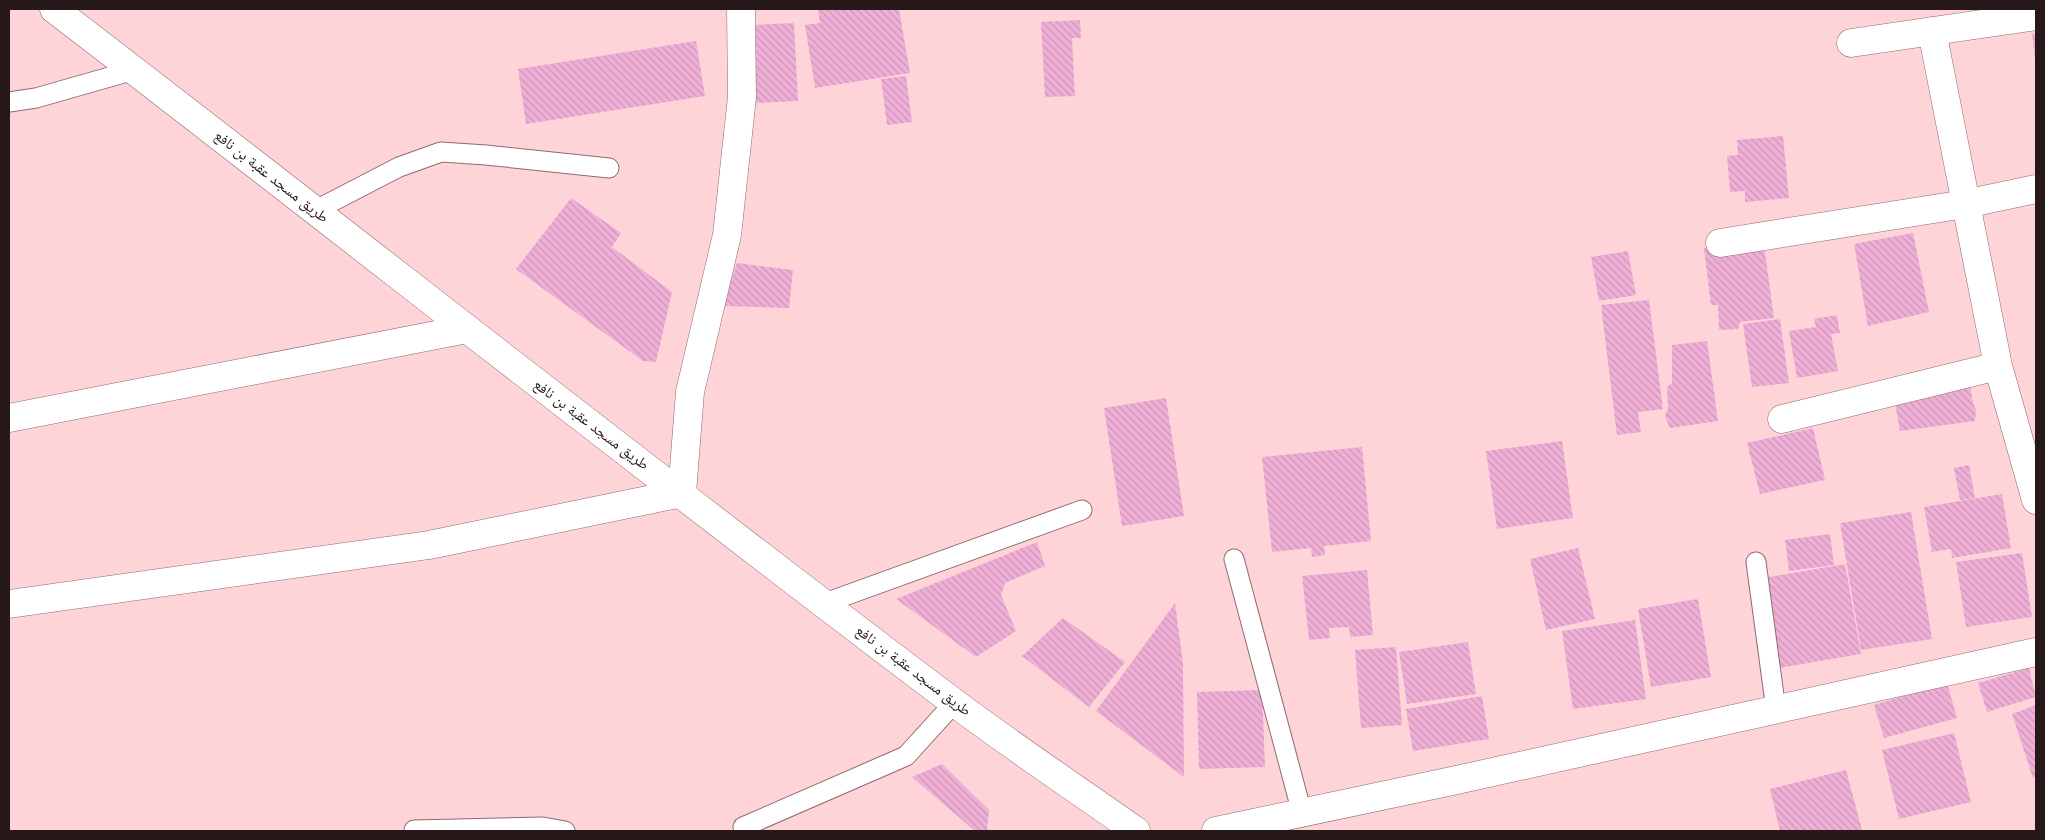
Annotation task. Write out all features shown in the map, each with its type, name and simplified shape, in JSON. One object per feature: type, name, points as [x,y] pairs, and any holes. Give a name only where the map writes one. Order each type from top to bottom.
[{"type":"street","name":"طريق مسجد عقبة بن نافع","points":[[54,9],[316,210],[467,329],[955,702],[1136,831]]},
{"type":"street","points":[[9,604],[428,545],[682,493],[690,392],[727,235],[742,97],[741,9]]},
{"type":"street","points":[[1851,43],[2036,16]]},
{"type":"street","points":[[1932,31],[1998,366],[2036,500]]},
{"type":"street","points":[[1720,243],[1965,204],[2036,189]]},
{"type":"street","points":[[9,418],[467,329]]},
{"type":"street","points":[[1782,419],[1998,366]]},
{"type":"street","points":[[1216,831],[2036,652]]},
{"type":"lane","points":[[9,102],[36,98],[134,70]]},
{"type":"lane","points":[[316,210],[400,167],[441,152],[486,154],[609,168]]},
{"type":"lane","points":[[825,603],[1082,510]]},
{"type":"lane","points":[[1234,559],[1302,813]]},
{"type":"lane","points":[[1756,562],[1776,710]]},
{"type":"lane","points":[[743,827],[906,756],[955,702]]},
{"type":"lane","points":[[414,830],[543,827],[565,831]]},
{"type":"building","points":[[899,9],[910,73],[815,88],[805,25],[820,23],[818,10]]},
{"type":"building","points":[[1080,20],[1081,38],[1072,38],[1075,96],[1045,97],[1041,22]]},
{"type":"building","points":[[794,23],[798,101],[756,103],[752,25]]},
{"type":"building","points":[[2036,33],[2036,58],[2035,58],[2032,34]]},
{"type":"building","points":[[696,41],[705,96],[526,124],[518,69]]},
{"type":"building","points":[[906,76],[912,122],[887,125],[881,79]]},
{"type":"building","points":[[1783,136],[1789,198],[1745,202],[1745,191],[1730,192],[1727,156],[1738,155],[1737,140]]},
{"type":"building","points":[[571,198],[621,233],[612,247],[672,292],[656,362],[643,361],[516,269]]},
{"type":"building","points":[[1913,233],[1929,312],[1868,326],[1854,244]]},
{"type":"building","points":[[1764,245],[1774,318],[1740,322],[1738,329],[1719,330],[1718,305],[1711,305],[1704,248]]},
{"type":"building","points":[[1628,251],[1636,295],[1599,301],[1591,257]]},
{"type":"building","points":[[737,263],[793,270],[789,308],[723,306]]},
{"type":"building","points":[[1649,300],[1663,409],[1638,412],[1641,432],[1617,435],[1601,305]]},
{"type":"building","points":[[1837,315],[1840,333],[1831,334],[1838,371],[1797,378],[1789,331],[1816,327],[1814,319]]},
{"type":"building","points":[[1780,319],[1789,383],[1752,387],[1743,324]]},
{"type":"building","points":[[1707,341],[1718,421],[1670,428],[1665,416],[1668,409],[1667,387],[1672,383],[1672,345]]},
{"type":"building","points":[[1970,383],[1976,411],[1975,421],[1900,431],[1894,398]]},
{"type":"building","points":[[1166,398],[1184,516],[1122,526],[1104,408]]},
{"type":"building","points":[[1813,428],[1825,480],[1760,494],[1747,443]]},
{"type":"building","points":[[1562,441],[1573,518],[1497,529],[1486,451]]},
{"type":"building","points":[[1362,447],[1371,541],[1324,546],[1325,555],[1312,557],[1311,548],[1272,552],[1262,457]]},
{"type":"building","points":[[1969,465],[1975,498],[1960,500],[1954,468]]},
{"type":"building","points":[[2002,494],[2011,548],[1952,558],[1951,549],[1932,552],[1924,507]]},
{"type":"building","points":[[1911,512],[1932,639],[1861,650],[1840,523]]},
{"type":"building","points":[[1830,534],[1834,565],[1789,571],[1785,540]]},
{"type":"building","points":[[1037,542],[1045,566],[1005,583],[1001,595],[1016,631],[976,657],[896,599]]},
{"type":"building","points":[[1578,548],[1595,619],[1546,630],[1530,559]]},
{"type":"building","points":[[2022,553],[2032,617],[1966,627],[1956,562]]},
{"type":"building","points":[[1845,564],[1861,654],[1779,668],[1763,578]]},
{"type":"building","points":[[1367,570],[1373,635],[1350,637],[1349,627],[1329,628],[1330,638],[1309,640],[1302,576]]},
{"type":"building","points":[[1698,599],[1711,677],[1651,687],[1638,609]]},
{"type":"building","points":[[1175,603],[1183,663],[1184,777],[1096,711]]},
{"type":"building","points":[[1063,618],[1125,662],[1089,707],[1022,656]]},
{"type":"building","points":[[1635,620],[1646,699],[1573,709],[1562,631]]},
{"type":"building","points":[[1468,642],[1476,694],[1407,704],[1399,652]]},
{"type":"building","points":[[1396,647],[1402,725],[1361,728],[1355,650]]},
{"type":"building","points":[[2029,668],[2036,697],[1987,712],[1978,683]]},
{"type":"building","points":[[1947,683],[1957,718],[1884,738],[1874,705]]},
{"type":"building","points":[[1262,690],[1265,767],[1199,769],[1197,692]]},
{"type":"building","points":[[1482,696],[1489,739],[1413,751],[1406,709]]},
{"type":"building","points":[[2036,705],[2036,777],[2033,778],[2012,714]]},
{"type":"building","points":[[1954,733],[1971,802],[1899,819],[1882,750]]},
{"type":"building","points":[[942,764],[989,810],[987,831],[975,831],[912,777]]},
{"type":"building","points":[[1846,770],[1862,830],[1780,831],[1770,789]]}]
